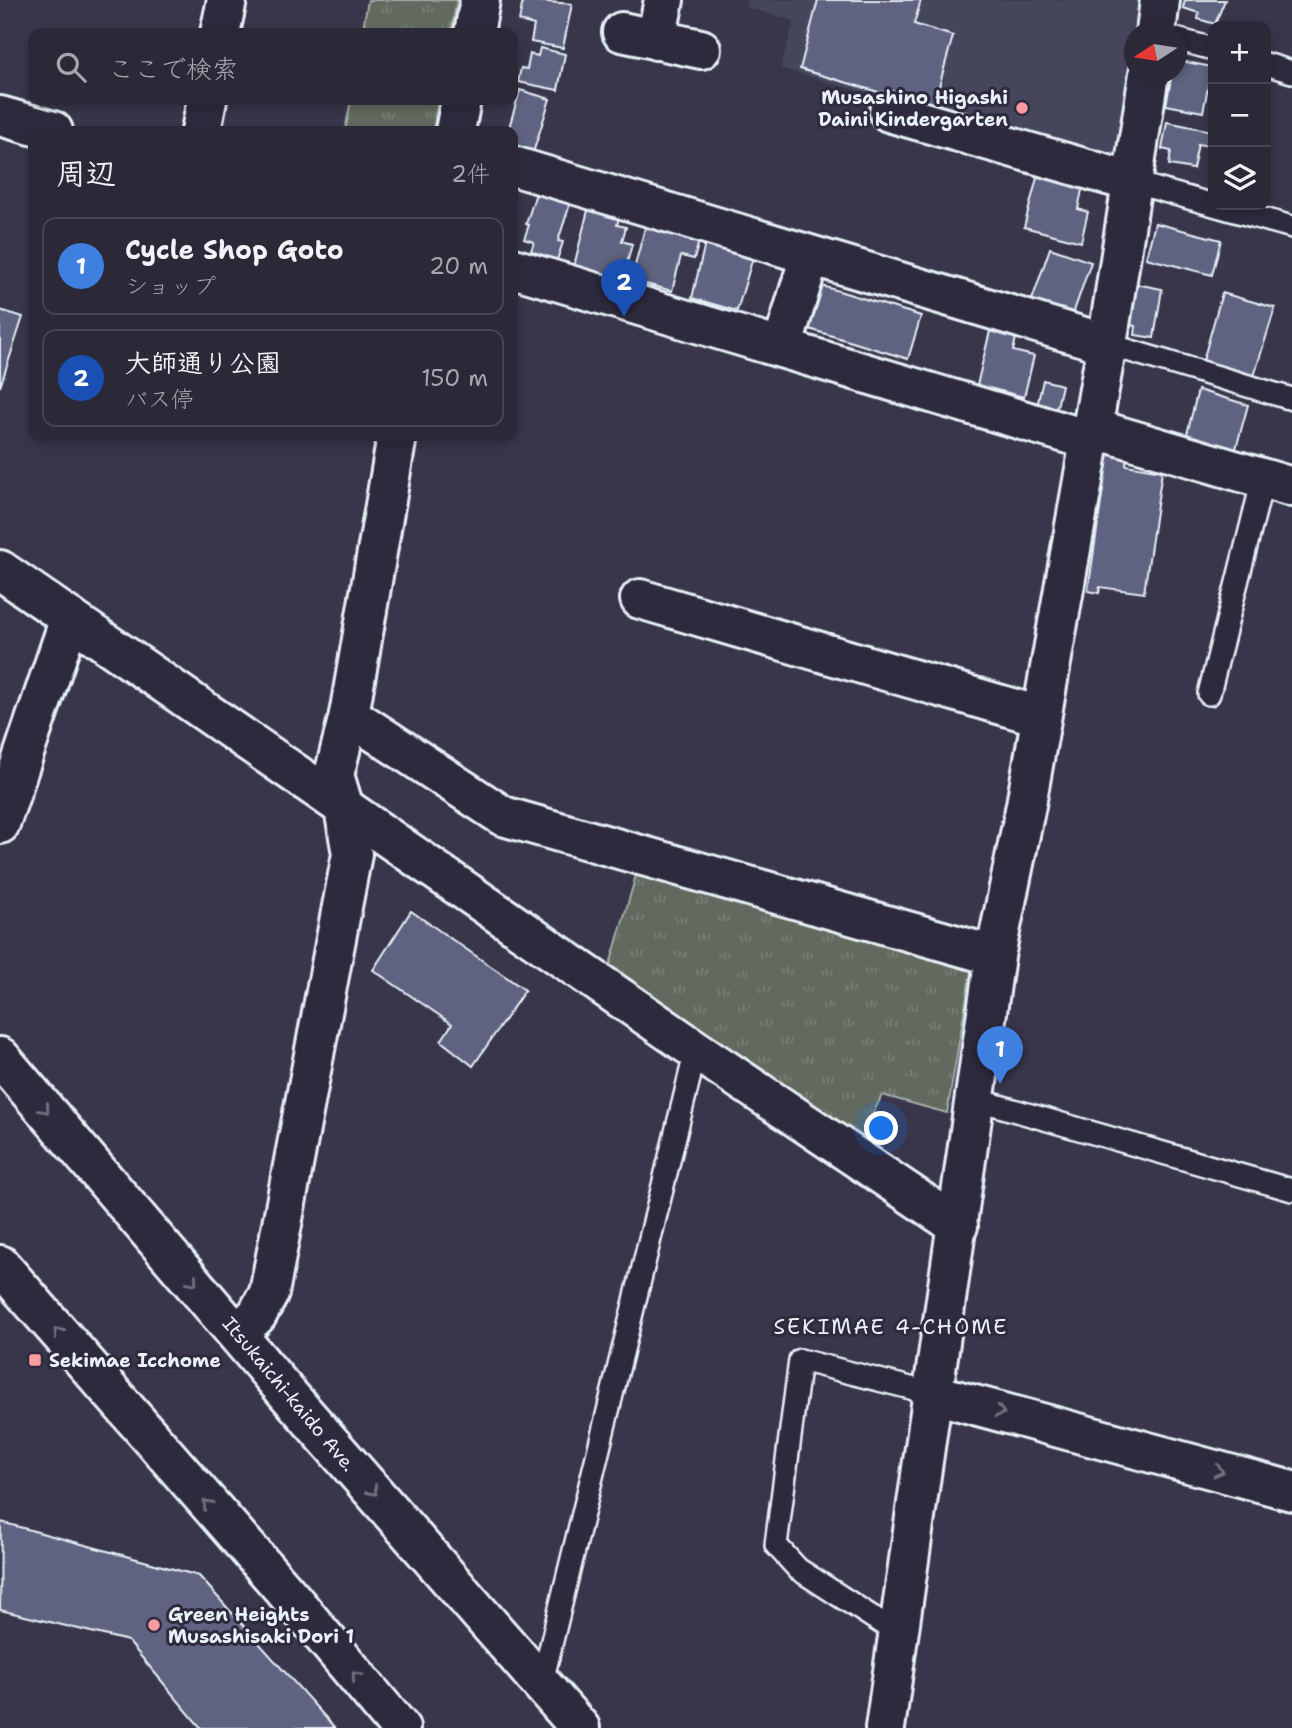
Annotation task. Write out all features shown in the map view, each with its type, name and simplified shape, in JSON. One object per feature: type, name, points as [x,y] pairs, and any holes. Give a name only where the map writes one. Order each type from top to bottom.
[{"type":"street","points":[[221,28],[227,0]]},
{"type":"street","points":[[475,28],[480,0]]},
{"type":"street","points":[[664,0],[639,36],[701,50]]},
{"type":"street","points":[[1157,21],[1160,0]]},
{"type":"street","points":[[885,1728],[995,956],[1026,804],[1107,344],[1147,84]]},
{"type":"street","points":[[202,126],[206,105]]},
{"type":"street","points":[[456,126],[460,105]]},
{"type":"street","points":[[889,112],[1132,182]]},
{"type":"street","points":[[0,116],[35,126]]},
{"type":"street","points":[[518,168],[1107,344]]},
{"type":"street","points":[[782,348],[810,256]]},
{"type":"street","points":[[518,269],[782,348],[1278,483]]},
{"type":"street","points":[[238,1333],[257,1315],[269,1293],[352,854],[344,808],[334,775],[349,715],[396,441]]},
{"type":"street","points":[[0,570],[695,1050],[958,1226]]},
{"type":"street","points":[[640,599],[1040,716]]},
{"type":"street","points":[[0,824],[70,618]]},
{"type":"street","points":[[349,715],[503,816],[995,956]]},
{"type":"street","name":"Itsukaichi-kaido Ave.","points":[[0,1057],[580,1728]]},
{"type":"street","points":[[0,1265],[292,1599],[394,1726]]},
{"type":"street","points":[[934,1394],[1292,1491]]},
{"type":"lane","points":[[1187,42],[1208,48]]},
{"type":"lane","points":[[1271,66],[1292,72]]},
{"type":"lane","points":[[1132,182],[1292,227]]},
{"type":"lane","points":[[1107,344],[1292,399]]},
{"type":"lane","points":[[1209,694],[1278,483]]},
{"type":"lane","points":[[541,1686],[695,1050]]},
{"type":"lane","points":[[975,1099],[1292,1190]]},
{"type":"lane","points":[[897,1633],[798,1569],[776,1545],[800,1360],[934,1394]]},
{"type":"shaded area","name":"Musashino Higashi Daini Kindergarten","points":[[747,0],[1144,0],[1141,21],[1124,21],[1124,84],[1130,84],[1121,148],[1099,162],[780,68],[794,21],[745,7]]},
{"type":"green space","points":[[368,0],[457,0],[452,28],[363,28]]},
{"type":"green space","points":[[350,105],[437,105],[434,126],[346,126]]},
{"type":"green space","points":[[637,872],[972,966],[947,1113],[882,1095],[861,1139],[609,968]]},
{"type":"building","points":[[523,0],[572,4],[563,48],[531,42],[534,25],[519,21]]},
{"type":"building","points":[[818,0],[921,0],[914,24],[953,36],[933,108],[800,69]]},
{"type":"building","points":[[1185,0],[1225,0],[1216,21],[1198,19],[1199,13],[1183,8]]},
{"type":"building","points":[[540,48],[565,54],[558,90],[518,82],[521,68],[527,69],[530,54],[538,56]]},
{"type":"building","points":[[1187,62],[1208,66],[1208,87],[1203,112],[1166,105],[1170,84],[1187,84]]},
{"type":"building","points":[[520,90],[550,99],[532,156],[518,152],[518,126],[509,126],[516,105],[518,105]]},
{"type":"building","points":[[1167,122],[1208,130],[1208,146],[1198,144],[1193,169],[1169,165],[1171,151],[1162,149]]},
{"type":"building","points":[[1038,174],[1083,185],[1078,209],[1088,212],[1081,242],[1024,227]]},
{"type":"building","points":[[536,193],[572,198],[558,241],[563,242],[557,260],[531,251],[534,242],[524,239]]},
{"type":"building","points":[[589,206],[620,214],[617,225],[626,227],[622,241],[632,244],[623,279],[574,266]]},
{"type":"building","points":[[1155,223],[1221,240],[1212,275],[1146,258]]},
{"type":"building","points":[[646,224],[700,238],[694,259],[681,256],[672,291],[631,280]]},
{"type":"building","points":[[706,239],[754,254],[737,311],[692,298]]},
{"type":"building","points":[[1050,248],[1091,262],[1072,317],[1031,303]]},
{"type":"building","points":[[1136,284],[1162,289],[1154,338],[1135,335],[1136,326],[1130,325]]},
{"type":"building","points":[[819,285],[921,316],[908,359],[806,328]]},
{"type":"building","points":[[1222,293],[1275,308],[1254,376],[1203,361]]},
{"type":"building","points":[[0,310],[23,317],[0,387]]},
{"type":"building","points":[[990,331],[1016,338],[1013,351],[1034,356],[1024,397],[977,385]]},
{"type":"building","points":[[1043,380],[1062,385],[1056,411],[1037,406]]},
{"type":"building","points":[[1198,390],[1248,405],[1232,463],[1183,450]]},
{"type":"building","points":[[1108,454],[1127,456],[1126,465],[1162,471],[1144,593],[1100,587],[1099,593],[1088,591]]},
{"type":"building","points":[[411,911],[525,990],[473,1066],[441,1041],[452,1024],[373,970]]},
{"type":"building","name":"Green Heights Musashisaki Dori 1","points":[[1,1522],[199,1576],[335,1728],[201,1728],[128,1641],[0,1610]]},
{"type":"place","name":"Musashino Higashi Daini Kindergarten","points":[[1022,108]]},
{"type":"place","name":"大師通り公園","points":[[624,317]]},
{"type":"place","name":"Cycle Shop Goto","points":[[1000,1084]]},
{"type":"place","name":"Sekimae Icchome","points":[[35,1360]]},
{"type":"place","name":"Green Heights Musashisaki Dori 1","points":[[154,1625]]},
{"type":"district","name":"SEKIMAE 4-CHOME","points":[[891,1327]]}]
